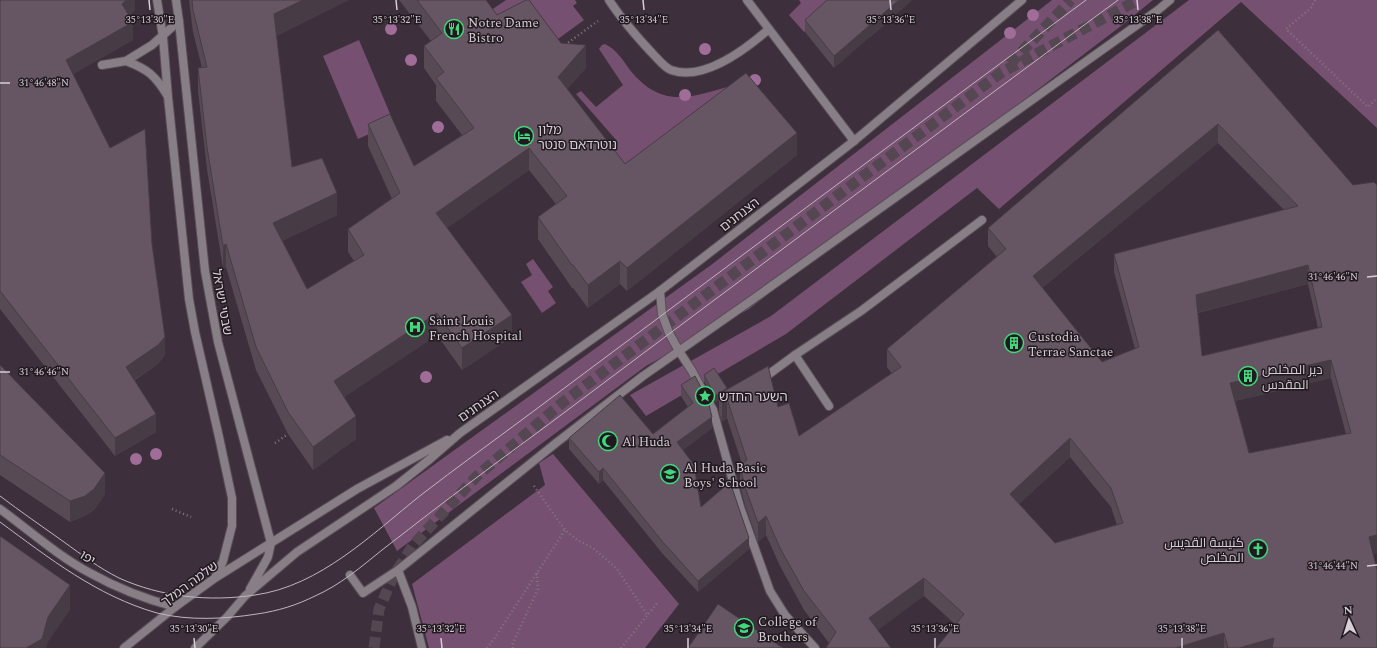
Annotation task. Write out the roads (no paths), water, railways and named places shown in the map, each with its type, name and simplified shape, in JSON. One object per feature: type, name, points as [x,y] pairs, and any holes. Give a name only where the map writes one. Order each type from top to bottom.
[{"type":"street","points":[[157,0],[163,37],[189,299],[232,498],[233,512],[231,534],[223,561],[215,578]]},
{"type":"street","name":"שבטי ישראל","points":[[176,0],[205,271],[218,342],[271,543]]},
{"type":"street","points":[[609,0],[634,34],[660,61],[671,70],[687,73],[701,71],[714,66],[748,47],[769,29]]},
{"type":"street","points":[[747,0],[854,141]]},
{"type":"street","name":"הצנחנים","points":[[245,596],[297,552],[396,486],[460,433],[660,291],[854,141],[1022,0]]},
{"type":"street","points":[[350,574],[363,593],[398,570],[522,469],[643,376],[1145,20],[1170,0]]},
{"type":"street","points":[[102,65],[126,61],[163,37],[179,21]]},
{"type":"street","points":[[126,61],[138,66],[154,76],[168,97]]},
{"type":"street","points":[[751,386],[861,311],[982,220]]},
{"type":"street","points":[[660,291],[662,314],[669,333],[716,408],[740,507],[770,592],[785,615],[815,648]]},
{"type":"street","points":[[795,355],[829,406]]},
{"type":"street","name":"הצנחנים","points":[[271,543],[357,489],[460,433]]},
{"type":"street","name":"יפו","points":[[0,509],[68,559],[89,572],[134,594],[175,607]]},
{"type":"street","points":[[195,648],[227,617],[245,596],[268,557],[271,543]]},
{"type":"street","name":"שלמה המלך","points":[[124,648],[175,607],[215,578],[271,543]]},
{"type":"street","points":[[398,570],[412,607],[422,648]]},
{"type":"tunnel","points":[[1010,64],[1071,0]]},
{"type":"tunnel","points":[[374,648],[379,609],[394,575],[414,544],[477,476],[562,403],[1002,72],[1138,0]]},
{"type":"tram line","points":[[0,496],[104,570],[119,578],[152,590],[168,594],[203,598],[238,597],[279,590],[301,581],[323,570],[344,556],[447,475],[1086,0]]},
{"type":"tram line","points":[[0,522],[74,575],[114,597],[135,606],[169,616],[207,618],[257,614],[294,605],[324,592],[350,575],[435,509],[1118,0]]},
{"type":"place","name":"Notre Dame Bistro","points":[[454,29]]},
{"type":"place","name":"מלון נוטרדאם סנטר","points":[[524,136]]},
{"type":"place","name":"Saint Louis French Hospital","points":[[415,327]]},
{"type":"place","name":"Custodia Terrae Sanctae","points":[[1014,343]]},
{"type":"place","name":"دير المخلص المقدس","points":[[1248,376]]},
{"type":"place","name":"השער החדש","points":[[705,396]]},
{"type":"place","name":"Al Huda","points":[[608,441]]},
{"type":"place","name":"Al Huda Basic Boys' School","points":[[670,474]]},
{"type":"place","name":"كنيسة القديس المخلص","points":[[1258,549]]},
{"type":"place","name":"College of Brothers","points":[[744,628]]}]
